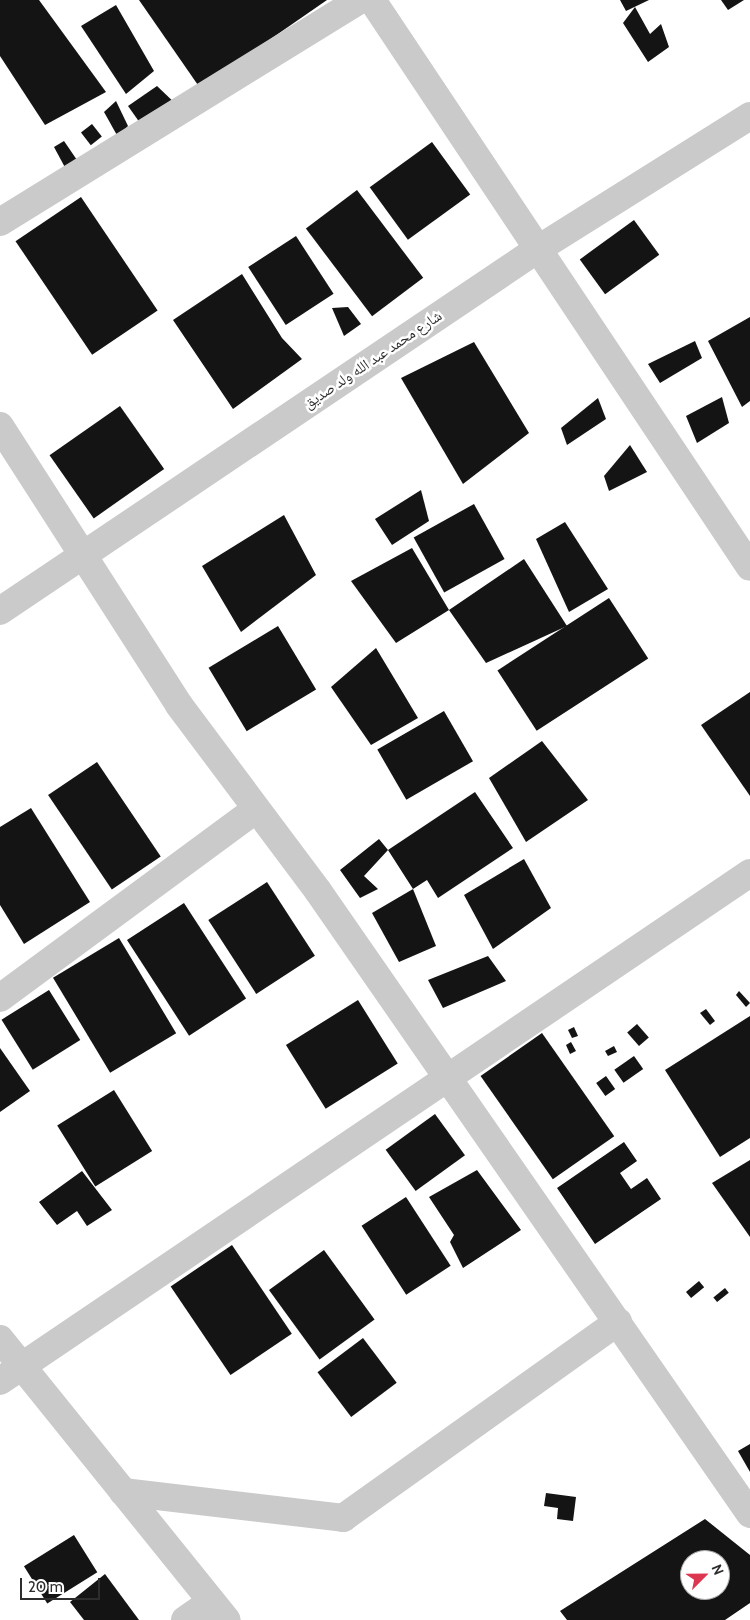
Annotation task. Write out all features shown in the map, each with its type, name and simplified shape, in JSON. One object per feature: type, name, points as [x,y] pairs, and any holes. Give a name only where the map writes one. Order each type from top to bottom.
[{"type":"street","points":[[0,222],[360,0]]},
{"type":"street","points":[[372,0],[750,566]]},
{"type":"street","name":"شارع محمد عبد الله ولد صديق","points":[[0,611],[538,249],[750,116]]},
{"type":"street","points":[[0,426],[82,557],[255,810],[448,1077],[750,1514]]},
{"type":"street","points":[[0,998],[255,810]]},
{"type":"street","points":[[0,1382],[750,873]]},
{"type":"street","points":[[123,1492],[342,1518],[618,1322]]},
{"type":"street","points":[[0,1339],[219,1611],[185,1620]]},
{"type":"building","points":[[0,0],[39,0],[106,92],[45,125],[0,56]]},
{"type":"building","points":[[139,0],[327,0],[200,88]]},
{"type":"building","points":[[620,0],[649,0],[626,11]]},
{"type":"building","points":[[721,0],[744,0],[728,10]]},
{"type":"building","points":[[116,5],[154,71],[126,94],[81,26]]},
{"type":"building","points":[[635,7],[650,34],[661,24],[669,47],[648,62],[623,23]]},
{"type":"building","points":[[157,86],[179,107],[140,123],[128,106]]},
{"type":"building","points":[[116,101],[128,126],[118,137],[104,112]]},
{"type":"building","points":[[92,124],[102,137],[91,145],[81,133]]},
{"type":"building","points":[[64,141],[77,160],[68,173],[54,147]]},
{"type":"building","points":[[432,142],[470,195],[408,240],[370,187]]},
{"type":"building","points":[[357,190],[423,278],[372,316],[306,229]]},
{"type":"building","points":[[81,197],[158,311],[92,355],[16,241]]},
{"type":"building","points":[[634,220],[659,255],[605,294],[580,259]]},
{"type":"building","points":[[296,236],[334,294],[286,325],[248,267]]},
{"type":"building","points":[[242,274],[282,338],[302,359],[233,409],[173,320]]},
{"type":"building","points":[[348,307],[361,324],[344,336],[332,308]]},
{"type":"building","points":[[750,317],[750,401],[742,407],[708,341]]},
{"type":"building","points":[[695,341],[702,358],[660,383],[648,364]]},
{"type":"building","points":[[474,342],[529,433],[463,484],[401,378]]},
{"type":"building","points":[[722,397],[729,423],[697,443],[686,416]]},
{"type":"building","points":[[598,398],[606,419],[567,445],[561,428]]},
{"type":"building","points":[[120,406],[164,469],[94,518],[50,455]]},
{"type":"building","points":[[630,445],[647,472],[609,491],[604,476]]},
{"type":"building","points":[[421,490],[429,521],[392,545],[375,519]]},
{"type":"building","points":[[474,504],[505,559],[444,593],[414,537]]},
{"type":"building","points":[[284,515],[316,575],[241,632],[202,566]]},
{"type":"building","points":[[565,522],[608,589],[569,612],[536,539]]},
{"type":"building","points":[[412,548],[449,610],[396,643],[351,581]]},
{"type":"building","points":[[524,559],[567,626],[486,663],[449,610]]},
{"type":"building","points":[[609,598],[648,658],[537,731],[497,670]]},
{"type":"building","points":[[278,626],[316,689],[247,731],[209,668]]},
{"type":"building","points":[[376,648],[418,718],[371,745],[331,687]]},
{"type":"building","points":[[750,692],[750,796],[701,725]]},
{"type":"building","points":[[444,711],[473,761],[406,800],[377,750]]},
{"type":"building","points":[[542,741],[588,800],[526,842],[489,778]]},
{"type":"building","points":[[97,762],[161,857],[112,890],[48,795]]},
{"type":"building","points":[[475,792],[513,848],[438,898],[427,880],[413,889],[388,850]]},
{"type":"building","points":[[31,808],[90,902],[24,944],[0,905],[0,827]]},
{"type":"building","points":[[379,839],[388,850],[364,876],[378,889],[360,898],[340,870]]},
{"type":"building","points":[[524,859],[551,908],[493,949],[464,895]]},
{"type":"building","points":[[267,882],[315,956],[256,994],[208,920]]},
{"type":"building","points":[[413,889],[436,946],[399,962],[372,913]]},
{"type":"building","points":[[184,903],[246,999],[189,1036],[127,940]]},
{"type":"building","points":[[119,938],[176,1033],[110,1073],[53,978]]},
{"type":"building","points":[[488,956],[506,981],[443,1008],[428,980]]},
{"type":"building","points":[[49,990],[80,1040],[33,1070],[2,1020]]},
{"type":"building","points":[[739,991],[750,1003],[746,1007],[736,995]]},
{"type":"building","points":[[358,1000],[398,1064],[326,1109],[286,1045]]},
{"type":"building","points":[[706,1009],[715,1021],[710,1025],[700,1013]]},
{"type":"building","points":[[750,1016],[750,1138],[720,1157],[665,1070]]},
{"type":"building","points":[[637,1024],[649,1038],[639,1046],[627,1033]]},
{"type":"building","points":[[574,1027],[578,1036],[572,1038],[568,1030]]},
{"type":"building","points":[[542,1033],[614,1136],[553,1179],[481,1076]]},
{"type":"building","points":[[571,1042],[576,1051],[570,1054],[566,1045]]},
{"type":"building","points":[[614,1046],[617,1052],[608,1056],[605,1051]]},
{"type":"building","points":[[0,1048],[30,1091],[0,1112]]},
{"type":"building","points":[[634,1056],[643,1069],[624,1083],[614,1070]]},
{"type":"building","points":[[606,1076],[615,1089],[605,1096],[596,1083]]},
{"type":"building","points":[[114,1090],[152,1151],[95,1187],[57,1126]]},
{"type":"building","points":[[435,1114],[465,1155],[416,1191],[386,1150]]},
{"type":"building","points":[[624,1142],[637,1161],[620,1173],[631,1189],[647,1178],[661,1199],[595,1244],[557,1188]]},
{"type":"building","points":[[750,1160],[750,1237],[712,1183]]},
{"type":"building","points":[[477,1170],[521,1230],[463,1268],[450,1242],[454,1235],[429,1197]]},
{"type":"building","points":[[82,1171],[112,1210],[87,1226],[77,1211],[57,1225],[39,1202]]},
{"type":"building","points":[[406,1197],[451,1266],[406,1295],[362,1226]]},
{"type":"building","points":[[232,1245],[292,1334],[230,1375],[171,1286]]},
{"type":"building","points":[[324,1250],[375,1320],[320,1360],[269,1290]]},
{"type":"building","points":[[699,1281],[704,1287],[691,1298],[686,1292]]},
{"type":"building","points":[[725,1288],[729,1293],[717,1302],[713,1297]]},
{"type":"building","points":[[363,1338],[397,1383],[351,1417],[317,1372]]},
{"type":"building","points":[[750,1444],[750,1472],[738,1451]]},
{"type":"building","points":[[546,1493],[576,1497],[573,1521],[557,1519],[558,1508],[544,1506]]},
{"type":"building","points":[[705,1519],[750,1555],[750,1603],[725,1620],[567,1620],[560,1611]]},
{"type":"building","points":[[74,1535],[97,1572],[47,1604],[24,1566]]},
{"type":"building","points":[[105,1574],[139,1620],[84,1620],[70,1602]]}]
